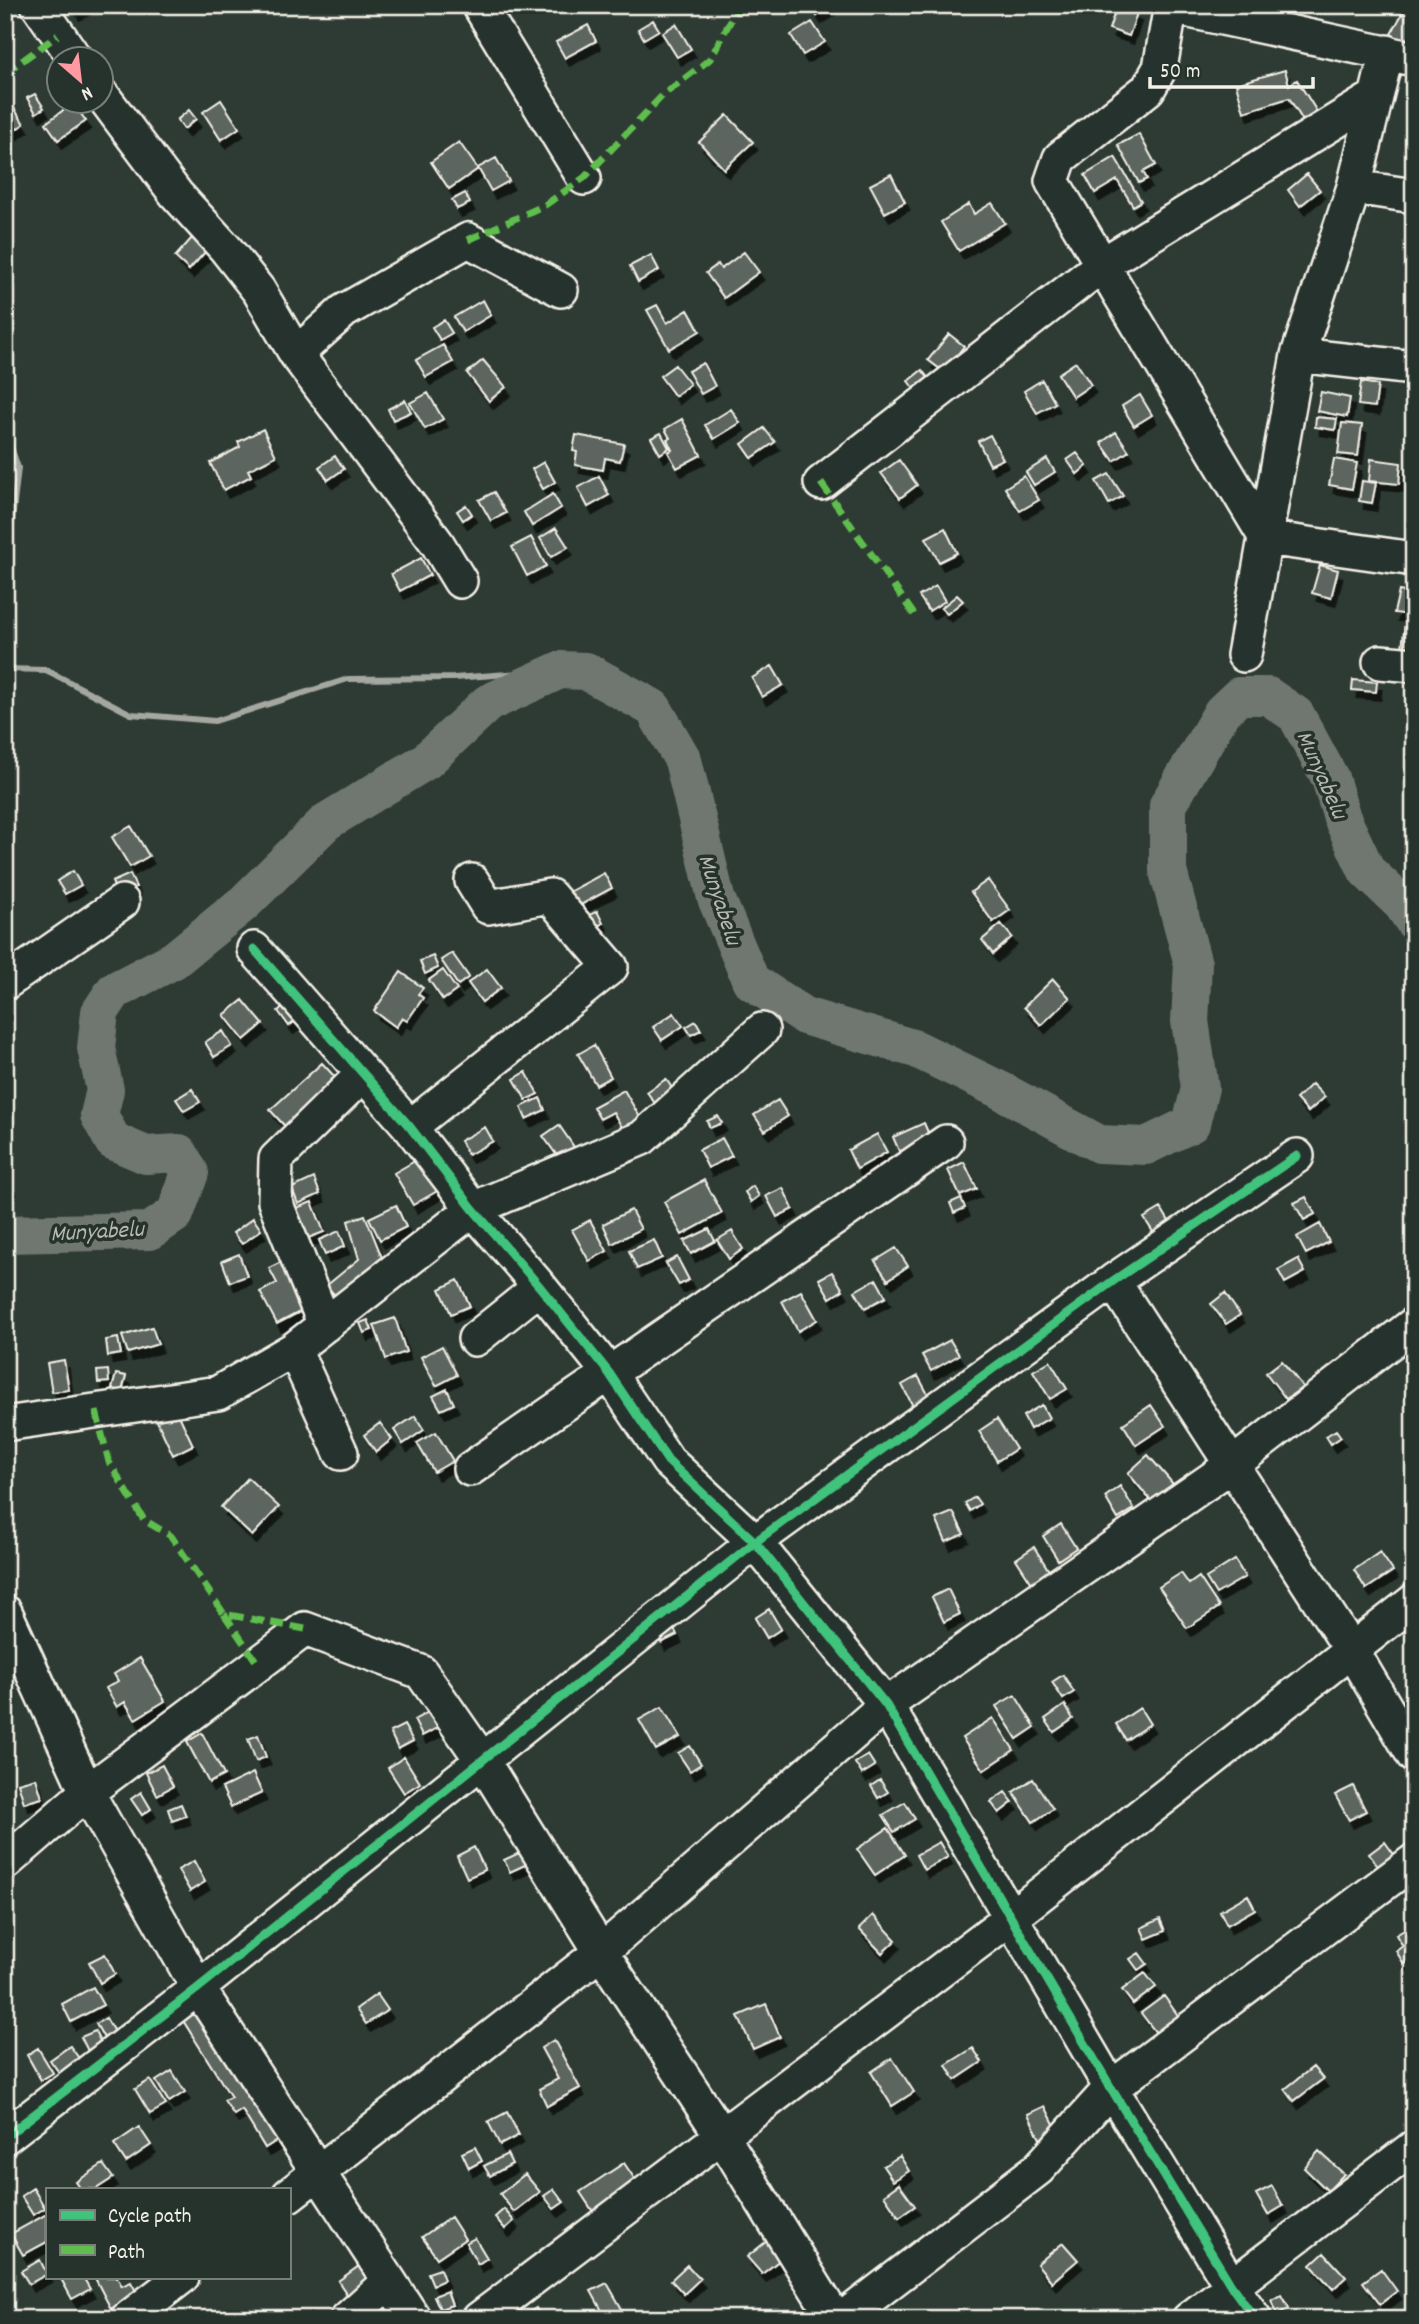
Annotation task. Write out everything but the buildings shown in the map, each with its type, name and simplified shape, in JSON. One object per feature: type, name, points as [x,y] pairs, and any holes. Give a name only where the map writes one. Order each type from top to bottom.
[{"type":"street","points":[[38,5],[66,46]]},
{"type":"street","points":[[479,5],[584,178]]},
{"type":"street","points":[[1244,655],[1266,537],[1298,355],[1354,187],[1375,97],[1400,56],[1171,6],[1160,68],[1148,89],[1060,158],[1052,181],[1266,537]]},
{"type":"street","points":[[821,484],[1102,264],[1375,97]]},
{"type":"street","points":[[116,114],[176,194],[226,249],[259,291],[296,354],[438,543],[460,581]]},
{"type":"street","points":[[1354,187],[1414,196]]},
{"type":"street","points":[[296,354],[344,311],[468,240],[561,290]]},
{"type":"street","points":[[1298,355],[1414,368]]},
{"type":"street","points":[[1266,537],[1414,559]]},
{"type":"street","points":[[1380,662],[1414,665]]},
{"type":"street","points":[[410,1127],[611,967],[550,896],[488,907],[472,881]]},
{"type":"street","points":[[5,983],[122,902]]},
{"type":"street","points":[[254,949],[410,1127],[473,1209],[540,1287],[609,1373],[668,1461],[755,1542],[886,1705],[1111,2088],[1232,2287],[1255,2319]]},
{"type":"street","points":[[5,1424],[218,1393],[294,1349],[473,1209],[642,1138],[762,1030]]},
{"type":"street","points":[[325,1325],[275,1202],[276,1159],[363,1074]]},
{"type":"street","points":[[470,1469],[946,1142]]},
{"type":"street","points":[[5,2137],[198,1988],[755,1542],[1113,1281],[1297,1156]]},
{"type":"street","points":[[1113,1281],[1352,1651],[1414,1755]]},
{"type":"street","points":[[475,1339],[540,1287]]},
{"type":"street","points":[[290,2194],[601,1952],[886,1705],[1232,1465],[1414,1324]]},
{"type":"street","points":[[294,1349],[341,1453]]},
{"type":"street","points":[[479,2319],[1010,1918],[1414,1601]]},
{"type":"street","points":[[5,1612],[87,1792],[198,1988],[414,2319]]},
{"type":"street","points":[[5,1863],[87,1792],[305,1629],[421,1672],[482,1760],[601,1952],[722,2136],[835,2319]]},
{"type":"street","points":[[842,2319],[1038,2169],[1111,2088],[1414,1861]]},
{"type":"street","points":[[1189,2319],[1414,2147]]},
{"type":"street","points":[[127,2319],[181,2278]]},
{"type":"street","points":[[347,2319],[389,2281]]},
{"type":"waterway","points":[[5,429],[18,468],[11,529],[5,537]]},
{"type":"waterway","points":[[5,669],[46,670],[131,714],[215,721],[348,679],[454,678],[560,670]]},
{"type":"waterway","name":"Munyabelu","points":[[5,1234],[150,1231],[175,1214],[190,1173],[179,1153],[146,1155],[113,1141],[99,1115],[105,1090],[96,1048],[100,1012],[114,991],[174,960],[244,903],[326,822],[426,761],[488,703],[560,670],[586,671],[653,708],[683,760],[716,898],[751,981],[804,1016],[916,1049],[1000,1090],[1099,1144],[1146,1146],[1191,1124],[1200,1088],[1190,1021],[1193,964],[1168,871],[1168,805],[1222,712],[1239,696],[1268,696],[1296,715],[1330,778],[1342,818],[1367,871],[1402,904],[1414,922]]},
{"type":"marked path","points":[[468,240],[545,205],[584,178],[662,96],[710,59],[739,5]]},
{"type":"marked path","points":[[5,73],[58,35]]},
{"type":"marked path","points":[[821,483],[915,616]]},
{"type":"marked path","points":[[96,1411],[109,1462],[144,1520],[171,1536],[224,1614],[305,1629]]},
{"type":"marked path","points":[[224,1614],[258,1664]]},
{"type":"cycle path","points":[[254,949],[410,1127],[473,1209],[540,1287],[609,1373],[668,1461],[755,1542],[886,1705],[1111,2088],[1232,2287],[1255,2319]]},
{"type":"cycle path","points":[[5,2137],[198,1988],[755,1542],[1113,1281],[1297,1156]]}]
